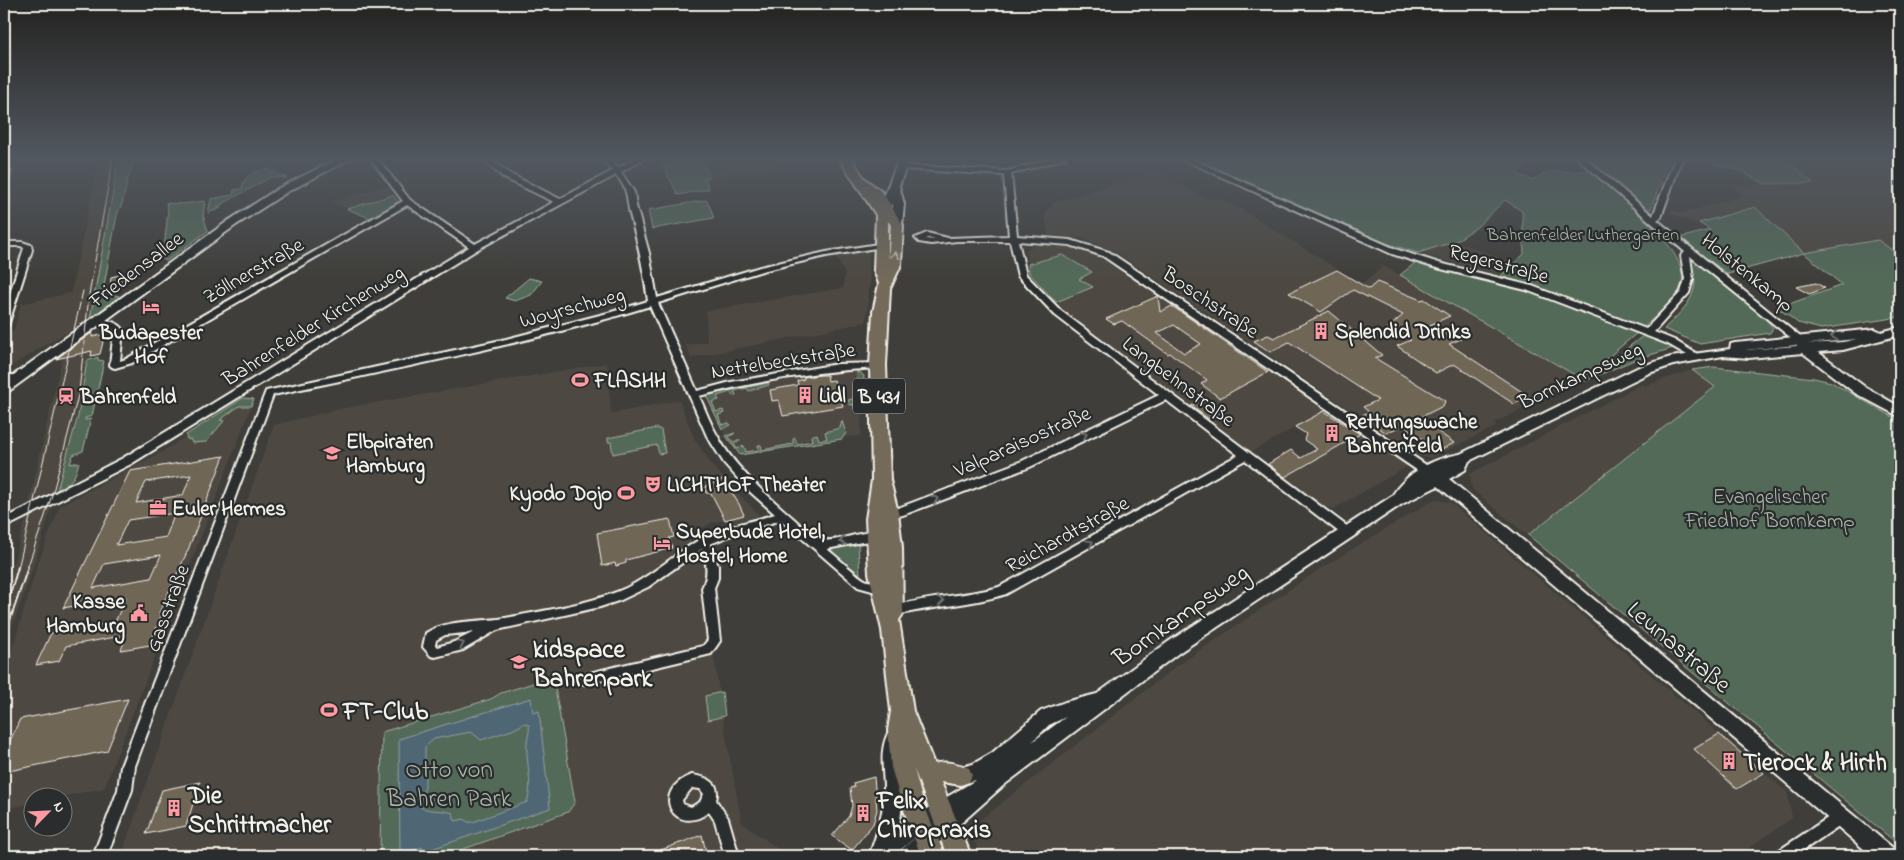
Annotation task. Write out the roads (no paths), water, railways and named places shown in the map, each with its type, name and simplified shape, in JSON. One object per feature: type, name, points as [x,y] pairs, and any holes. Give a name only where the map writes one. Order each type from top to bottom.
[{"type":"main road","name":"Friedensallee","points":[[4,388],[10,378],[99,321],[232,223],[270,198]]},
{"type":"main road","points":[[874,198],[897,225]]},
{"type":"main road","points":[[884,210],[888,198]]},
{"type":"main road","points":[[897,225],[898,198]]},
{"type":"main road","name":"B 431","points":[[884,210],[881,270],[885,283]]},
{"type":"main road","name":"B 431","points":[[887,581],[891,547],[887,499],[881,480],[878,365],[880,312],[885,283],[894,265],[897,225]]},
{"type":"main road","points":[[1807,346],[1858,344],[1900,331]]},
{"type":"main road","points":[[1807,346],[1900,331]]},
{"type":"main road","name":"Bornkampsweg","points":[[926,840],[944,817],[1174,647],[1397,500],[1412,494],[1433,475],[1460,466],[1463,458],[1632,374],[1694,356],[1723,352],[1749,354],[1807,346]]},
{"type":"main road","name":"Holstenkamp","points":[[1807,346],[1860,390],[1899,413]]},
{"type":"main road","name":"Leunastraße","points":[[1433,475],[1464,498],[1887,856]]},
{"type":"main road","name":"B 431","points":[[881,480],[876,499],[875,536],[887,581],[893,620],[900,718],[898,738],[907,787],[926,840]]},
{"type":"main road","points":[[1020,742],[1032,727],[1053,714],[1083,706],[1111,695]]},
{"type":"main road","points":[[879,856],[890,819],[894,796],[890,756],[900,718]]},
{"type":"main road","name":"B 431","points":[[900,718],[942,770],[944,817],[959,856]]},
{"type":"main road","points":[[942,770],[983,768],[1020,742],[1070,724]]},
{"type":"main road","points":[[879,856],[902,834],[926,840]]},
{"type":"main road","points":[[909,856],[926,840]]},
{"type":"street","points":[[404,198],[475,247]]},
{"type":"street","points":[[553,198],[559,201]]},
{"type":"street","name":"Bahrenfelder Kirchenweg","points":[[4,524],[127,461],[475,247],[564,198]]},
{"type":"street","points":[[633,198],[632,206],[645,253],[653,303],[712,436],[728,460],[752,488],[862,584],[868,587],[887,581]]},
{"type":"street","name":"Langbehnstraße","points":[[1011,198],[1015,239],[1022,276],[1050,306],[1348,533]]},
{"type":"street","name":"Regerstraße","points":[[1274,198],[1401,254],[1436,265],[1515,283],[1648,333],[1677,345],[1694,356]]},
{"type":"street","name":"Holstenkamp","points":[[1627,198],[1807,346]]},
{"type":"street","points":[[1653,220],[1658,217],[1665,198]]},
{"type":"street","name":"Zöllnerstraße","points":[[99,321],[116,326],[119,329],[115,364],[129,361],[407,202]]},
{"type":"street","name":"Boschstraße","points":[[947,240],[1015,239],[1074,242],[1106,254],[1433,475]]},
{"type":"street","points":[[4,244],[22,244],[28,247],[28,250],[4,326]]},
{"type":"street","name":"Woyrschweg","points":[[269,393],[506,342],[653,303],[783,263],[863,246],[882,245]]},
{"type":"street","points":[[1648,333],[1685,293],[1689,279],[1685,256],[1691,252]]},
{"type":"street","name":"Nettelbeckstraße","points":[[694,394],[838,367],[878,365]]},
{"type":"street","points":[[251,384],[269,393]]},
{"type":"street","name":"Gasstraße","points":[[100,856],[125,790],[128,766],[269,393]]},
{"type":"street","name":"Valparaisostraße","points":[[888,514],[899,512],[1017,467],[1167,395]]},
{"type":"street","name":"Reichardtstraße","points":[[893,620],[935,601],[983,597],[1002,591],[1247,456]]},
{"type":"street","points":[[495,625],[603,602],[628,593],[653,580],[704,543],[728,530],[783,515]]},
{"type":"street","points":[[811,540],[826,544],[875,536],[882,538],[891,547]]},
{"type":"street","points":[[585,679],[707,650],[714,641],[708,588],[711,584],[712,569],[710,553],[704,543]]},
{"type":"street","points":[[709,801],[721,818],[732,856]]},
{"type":"street","points":[[1783,856],[1841,816]]},
{"type":"water","points":[[531,698],[533,713],[539,711],[550,808],[423,852],[422,847],[400,855],[399,739]],"holes":[[[525,723],[529,725],[527,749],[530,787],[527,802],[473,822],[468,822],[464,819],[455,821],[453,813],[420,807],[425,787],[425,747],[434,739],[471,732],[481,740],[512,730]]]},
{"type":"tram line","points":[[27,569],[53,492],[79,392],[89,295],[106,198]]},
{"type":"tram line","points":[[18,569],[83,291]]},
{"type":"tram line","points":[[4,616],[18,567]]},
{"type":"tram line","points":[[4,638],[28,567]]},
{"type":"place","name":"Budapester Hof","points":[[151,307]]},
{"type":"place","name":"Splendid Drinks","points":[[1321,331]]},
{"type":"place","name":"FLASHH","points":[[580,380]]},
{"type":"place","name":"Lidl","points":[[805,395]]},
{"type":"place","name":"Bahrenfeld","points":[[66,396]]},
{"type":"place","name":"Rettungswache Bahrenfeld","points":[[1332,433]]},
{"type":"place","name":"Elbpiraten Hamburg","points":[[332,453]]},
{"type":"place","name":"LICHTHOF Theater","points":[[653,484]]},
{"type":"place","name":"Kyodo Dojo","points":[[626,493]]},
{"type":"place","name":"Euler Hermes","points":[[158,508]]},
{"type":"place","name":"Superbude Hotel, Hostel, Home","points":[[662,543]]},
{"type":"place","name":"Kasse Hamburg","points":[[139,613]]},
{"type":"place","name":"kidspace Bahrenpark","points":[[519,662]]},
{"type":"place","name":"FT-Club","points":[[329,710]]},
{"type":"place","name":"Tierock & Hirth","points":[[1729,761]]},
{"type":"place","name":"Die Schrittmacher","points":[[174,808]]},
{"type":"place","name":"Felix Chiropraxis","points":[[863,813]]},
{"type":"park label","name":"Bahrenfelder Luthergarten","points":[[1583,234]]},
{"type":"park label","name":"Evangelischer Friedhof Bornkamp","points":[[1770,508]]},
{"type":"park label","name":"Otto von Bahren Park","points":[[449,782]]}]
